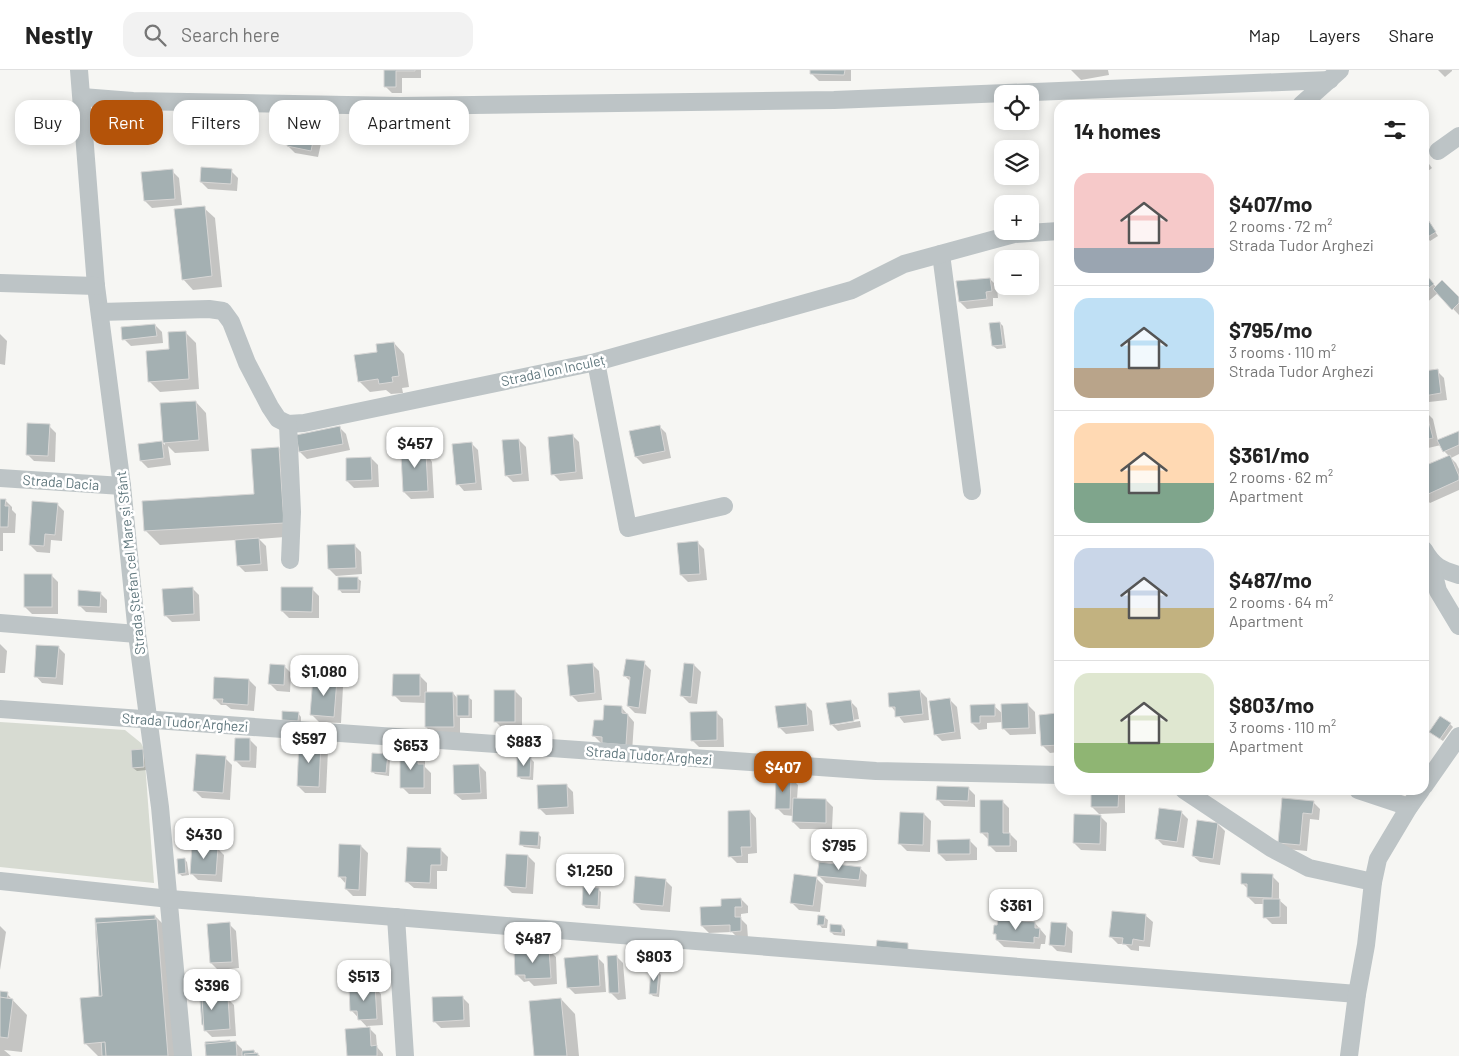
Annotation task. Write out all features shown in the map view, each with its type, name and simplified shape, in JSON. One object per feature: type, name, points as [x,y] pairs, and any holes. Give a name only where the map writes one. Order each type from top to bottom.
[{"type":"street","name":"Strada Ștefan cel Mare și Sfânt","points":[[79,70],[96,286],[122,486],[137,634],[160,807],[183,1056]]},
{"type":"street","points":[[82,97],[132,101],[400,106],[834,100],[1335,75]]},
{"type":"street","points":[[1307,100],[1335,75]]},
{"type":"street","points":[[1438,151],[1459,136]]},
{"type":"street","name":"Strada Ion Inculeț","points":[[288,424],[304,423],[596,362],[852,290],[904,264],[1014,234],[1054,232]]},
{"type":"street","points":[[942,254],[972,491]]},
{"type":"street","points":[[0,283],[96,286]]},
{"type":"street","points":[[100,312],[209,309],[223,311],[231,322],[247,363],[270,407],[278,419],[288,424],[292,512],[290,560]]},
{"type":"street","points":[[596,362],[628,528],[724,506]]},
{"type":"street","name":"Strada Dacia","points":[[0,478],[122,486]]},
{"type":"street","points":[[1429,558],[1447,572],[1459,575]]},
{"type":"street","points":[[1429,560],[1438,591],[1459,626]]},
{"type":"street","points":[[0,624],[137,634]]},
{"type":"street","name":"Strada Tudor Arghezi","points":[[0,709],[876,771],[1054,775]]},
{"type":"street","points":[[1429,779],[1459,736]]},
{"type":"street","points":[[1192,795],[1271,848],[1309,868],[1373,882]]},
{"type":"street","points":[[1374,795],[1409,806]]},
{"type":"street","points":[[1349,1056],[1366,945],[1373,882],[1378,859],[1417,795]]},
{"type":"street","points":[[0,881],[170,899],[1357,994]]},
{"type":"street","points":[[396,917],[405,1056]]},
{"type":"shaded area","points":[[0,722],[125,730],[141,743],[144,749],[154,883],[0,867]]},
{"type":"building","points":[[384,70],[415,71],[396,71],[396,87],[384,87]]},
{"type":"building","points":[[810,70],[845,70],[844,75],[810,74]]},
{"type":"building","points":[[287,145],[312,145],[311,151]]},
{"type":"building","points":[[201,167],[232,169],[231,184],[200,182]]},
{"type":"building","points":[[173,169],[175,199],[144,201],[141,172]]},
{"type":"building","points":[[205,206],[212,276],[182,280],[174,209]]},
{"type":"building","points":[[1429,221],[1436,232],[1429,236]]},
{"type":"building","points":[[990,278],[992,291],[986,292],[987,299],[959,302],[956,281]]},
{"type":"building","points":[[1429,278],[1434,284],[1429,288]]},
{"type":"building","points":[[1442,280],[1459,297],[1459,303],[1452,310],[1433,289]]},
{"type":"building","points":[[1000,322],[1003,345],[992,346],[989,323]]},
{"type":"building","points":[[155,324],[157,336],[122,340],[121,327]]},
{"type":"building","points":[[186,331],[189,379],[148,382],[146,351],[169,349],[168,332]]},
{"type":"building","points":[[394,342],[399,376],[392,377],[393,382],[379,384],[378,379],[358,382],[354,355],[377,352],[376,344]]},
{"type":"building","points":[[1438,369],[1441,393],[1429,395],[1429,370]]},
{"type":"building","points":[[196,401],[199,440],[163,443],[160,403]]},
{"type":"building","points":[[27,423],[50,424],[48,456],[26,455]]},
{"type":"building","points":[[1429,423],[1433,438],[1429,439]]},
{"type":"building","points":[[660,425],[665,451],[635,457],[629,431]]},
{"type":"building","points":[[340,426],[343,444],[299,452],[296,435]]},
{"type":"building","points":[[1459,431],[1459,445],[1443,452],[1437,440]]},
{"type":"building","points":[[573,434],[576,472],[551,475],[548,437]]},
{"type":"building","points":[[519,439],[522,474],[505,476],[502,440]]},
{"type":"building","points":[[162,441],[164,458],[140,461],[138,444]]},
{"type":"building","points":[[472,442],[476,483],[456,485],[452,444]]},
{"type":"building","points":[[423,443],[423,454],[426,453],[428,491],[403,492],[401,455],[409,454],[408,444]]},
{"type":"building","points":[[279,447],[284,523],[144,531],[142,501],[254,494],[251,449]]},
{"type":"building","points":[[1450,455],[1459,480],[1429,494],[1429,464]]},
{"type":"building","points":[[371,457],[372,480],[346,481],[346,458]]},
{"type":"building","points":[[0,499],[6,499],[5,506],[9,506],[8,527],[0,527]]},
{"type":"building","points":[[32,501],[58,503],[55,535],[45,534],[44,546],[29,545]]},
{"type":"building","points":[[259,538],[261,564],[237,566],[235,540]]},
{"type":"building","points":[[698,541],[700,574],[680,575],[677,543]]},
{"type":"building","points":[[355,544],[356,568],[328,569],[327,545]]},
{"type":"building","points":[[24,574],[52,574],[52,607],[24,607]]},
{"type":"building","points":[[338,577],[358,577],[358,590],[338,590]]},
{"type":"building","points":[[193,587],[194,614],[164,616],[162,589]]},
{"type":"building","points":[[281,587],[313,587],[312,612],[281,611]]},
{"type":"building","points":[[78,590],[101,592],[100,607],[78,606]]},
{"type":"building","points":[[36,645],[59,646],[56,678],[34,677]]},
{"type":"building","points":[[626,659],[645,661],[639,708],[627,706],[630,677],[623,676]]},
{"type":"building","points":[[593,663],[595,693],[570,696],[567,665]]},
{"type":"building","points":[[684,663],[694,664],[691,697],[680,696]]},
{"type":"building","points":[[270,664],[285,665],[284,685],[268,684]]},
{"type":"building","points":[[393,674],[420,674],[420,696],[392,696]]},
{"type":"building","points":[[214,677],[249,679],[248,705],[222,703],[223,699],[213,699]]},
{"type":"building","points":[[313,677],[337,679],[334,717],[310,715]]},
{"type":"building","points":[[494,690],[515,690],[515,722],[494,722]]},
{"type":"building","points":[[920,690],[923,714],[895,717],[895,707],[889,707],[888,693]]},
{"type":"building","points":[[425,692],[453,692],[454,727],[425,727]]},
{"type":"building","points":[[457,695],[469,695],[469,716],[457,716]]},
{"type":"building","points":[[950,698],[955,732],[934,735],[929,701]]},
{"type":"building","points":[[851,700],[854,721],[830,725],[826,703]]},
{"type":"building","points":[[806,703],[808,725],[778,728],[775,706]]},
{"type":"building","points":[[1028,703],[1029,728],[1002,729],[1001,704]]},
{"type":"building","points":[[995,704],[995,716],[980,716],[980,723],[971,723],[970,705]]},
{"type":"building","points":[[604,705],[622,706],[622,713],[628,714],[626,745],[602,743],[602,737],[592,736],[594,720],[603,720]]},
{"type":"building","points":[[282,711],[299,712],[298,721],[282,720]]},
{"type":"building","points":[[717,711],[717,740],[691,741],[690,712]]},
{"type":"building","points":[[1054,713],[1054,745],[1041,746],[1039,715]]},
{"type":"building","points":[[1440,716],[1451,723],[1440,739],[1429,732]]},
{"type":"building","points":[[235,738],[250,738],[250,761],[234,761]]},
{"type":"building","points":[[299,741],[321,742],[319,787],[297,786]]},
{"type":"building","points":[[143,749],[144,767],[132,768],[131,750]]},
{"type":"building","points":[[400,752],[418,752],[418,764],[424,764],[424,788],[400,788]]},
{"type":"building","points":[[372,753],[388,754],[386,773],[371,772]]},
{"type":"building","points":[[196,754],[226,756],[223,793],[193,791]]},
{"type":"building","points":[[517,757],[531,757],[530,777],[517,777]]},
{"type":"building","points":[[479,764],[481,793],[454,794],[453,765]]},
{"type":"building","points":[[776,776],[791,777],[790,809],[775,809]]},
{"type":"building","points":[[567,784],[568,807],[538,809],[537,785]]},
{"type":"building","points":[[937,786],[969,787],[968,801],[936,800]]},
{"type":"building","points":[[1091,795],[1119,795],[1118,807],[1091,807]]},
{"type":"building","points":[[793,798],[826,799],[826,823],[792,822]]},
{"type":"building","points":[[1282,798],[1314,801],[1312,814],[1303,813],[1300,845],[1278,843]]},
{"type":"building","points":[[980,800],[1003,800],[1003,833],[1010,833],[1010,846],[988,846],[988,833],[980,833]]},
{"type":"building","points":[[1159,808],[1182,811],[1177,842],[1155,839]]},
{"type":"building","points":[[750,810],[751,847],[741,847],[742,856],[728,857],[728,811]]},
{"type":"building","points":[[900,812],[924,813],[923,845],[898,844]]},
{"type":"building","points":[[1074,814],[1101,815],[1100,844],[1073,843]]},
{"type":"building","points":[[1197,820],[1218,823],[1213,859],[1192,856]]},
{"type":"building","points":[[520,831],[539,832],[538,846],[519,845]]},
{"type":"building","points":[[970,839],[970,854],[938,854],[937,840]]},
{"type":"building","points":[[339,844],[361,845],[359,890],[345,889],[346,877],[338,877]]},
{"type":"building","points":[[192,845],[218,847],[216,875],[190,874]]},
{"type":"building","points":[[407,847],[441,848],[441,865],[431,865],[430,883],[405,882]]},
{"type":"building","points":[[506,854],[528,855],[526,888],[504,886]]},
{"type":"building","points":[[185,858],[186,873],[178,874],[177,859]]},
{"type":"building","points":[[819,862],[861,867],[859,880],[817,876]]},
{"type":"building","points":[[1241,873],[1273,874],[1272,898],[1247,897],[1247,884],[1241,884]]},
{"type":"building","points":[[794,874],[817,877],[813,906],[790,903]]},
{"type":"building","points":[[635,876],[666,879],[663,906],[633,903]]},
{"type":"building","points":[[583,887],[599,888],[598,906],[582,905]]},
{"type":"building","points":[[741,898],[742,907],[735,907],[735,917],[741,917],[741,931],[730,932],[730,925],[701,926],[700,907],[721,906],[721,899]]},
{"type":"building","points":[[1263,899],[1280,899],[1280,917],[1263,918]]},
{"type":"building","points":[[1112,911],[1146,914],[1144,941],[1133,939],[1132,945],[1122,944],[1123,938],[1109,937]]},
{"type":"building","points":[[155,915],[163,1056],[102,1056],[95,918]]},
{"type":"building","points":[[818,915],[825,916],[824,925],[817,925]]},
{"type":"building","points":[[157,919],[168,1056],[106,1056],[105,1042],[84,1044],[80,998],[102,996],[96,923]]},
{"type":"building","points":[[998,919],[1035,922],[1035,928],[1040,928],[1039,938],[1034,937],[1034,943],[996,940],[996,934],[993,934],[994,925],[997,925]]},
{"type":"building","points":[[230,922],[232,962],[210,963],[207,924]]},
{"type":"building","points":[[1051,922],[1067,923],[1065,946],[1049,945]]},
{"type":"building","points":[[830,924],[842,925],[842,933],[830,932]]},
{"type":"building","points":[[877,940],[908,943],[908,950],[876,947]]},
{"type":"building","points":[[549,949],[551,978],[525,979],[525,975],[515,975],[514,951]]},
{"type":"building","points":[[598,955],[600,986],[567,988],[564,958]]},
{"type":"building","points":[[617,955],[619,993],[609,993],[607,956]]},
{"type":"building","points":[[651,970],[659,971],[657,994],[649,994]]},
{"type":"building","points":[[375,985],[377,1019],[358,1020],[357,1011],[350,1011],[349,987]]},
{"type":"building","points":[[0,991],[8,992],[3,1031],[0,1030]]},
{"type":"building","points":[[463,996],[464,1020],[433,1022],[432,997]]},
{"type":"building","points":[[0,997],[13,999],[8,1038],[0,1037]]},
{"type":"building","points":[[222,997],[224,1023],[202,1025],[200,1000]]},
{"type":"building","points":[[228,997],[230,1029],[204,1031],[202,998]]},
{"type":"building","points":[[561,998],[567,1056],[534,1056],[529,1001]]},
{"type":"building","points":[[370,1027],[371,1046],[377,1045],[377,1056],[347,1056],[345,1029]]},
{"type":"building","points":[[230,1040],[231,1056],[206,1056],[205,1042]]},
{"type":"building","points":[[236,1041],[237,1056],[206,1056],[205,1044]]},
{"type":"building","points":[[254,1050],[255,1056],[242,1056],[242,1051]]},
{"type":"building","points":[[258,1053],[258,1056],[245,1056],[244,1054]]}]
